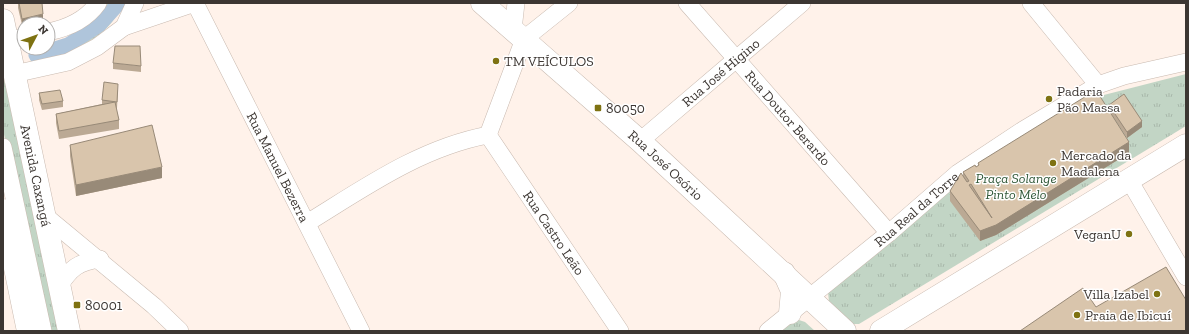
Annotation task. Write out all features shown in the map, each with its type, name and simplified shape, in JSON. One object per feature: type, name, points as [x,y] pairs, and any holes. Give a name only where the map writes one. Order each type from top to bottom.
[{"type":"main road","name":"Rua José Osório","points":[[482,3],[640,141],[845,331]]},
{"type":"main road","name":"Avenida Caxangá","points":[[11,32],[9,68],[44,215],[69,331]]},
{"type":"main road","points":[[881,331],[1186,145]]},
{"type":"main road","points":[[3,210],[10,276],[28,331]]},
{"type":"main road","points":[[784,273],[792,292],[790,313]]},
{"type":"street","points":[[56,30],[65,28],[93,10],[98,3]]},
{"type":"street","points":[[124,27],[135,3]]},
{"type":"street","points":[[59,331],[9,68],[68,62],[97,47],[124,27],[195,3]]},
{"type":"street","name":"Rua Manuel Bezerra","points":[[195,3],[361,331]]},
{"type":"street","points":[[307,223],[380,178],[429,152],[466,140],[488,135],[518,35],[516,3]]},
{"type":"street","points":[[518,35],[569,3]]},
{"type":"street","name":"Rua Doutor Berardo","points":[[687,3],[889,233]]},
{"type":"street","name":"Rua José Higino","points":[[640,141],[802,3]]},
{"type":"street","points":[[1031,3],[1098,85]]},
{"type":"street","name":"Rua Real da Torre","points":[[768,331],[889,233],[958,173],[1023,130],[1098,85],[1124,76],[1186,62]]},
{"type":"street","name":"Rua Castro Leão","points":[[488,135],[620,331]]},
{"type":"street","points":[[3,147],[43,331]]},
{"type":"street","points":[[1129,180],[1186,277]]},
{"type":"street","points":[[44,215],[100,259],[180,331]]},
{"type":"street","points":[[59,286],[68,273],[78,264],[100,259]]},
{"type":"green space","points":[[108,3],[123,3],[116,17],[107,28],[97,36],[73,49],[56,55],[56,42],[75,35],[97,18]]},
{"type":"green space","points":[[30,56],[52,56],[31,62]]},
{"type":"green space","points":[[3,73],[58,331],[47,331],[3,130]]},
{"type":"green space","name":"Praça Solange Pinto Melo","points":[[1186,74],[1186,126],[859,324],[852,324],[829,302],[828,292],[990,158],[1096,97]]},
{"type":"green space","points":[[799,320],[805,322],[815,331],[781,331],[792,322]]},
{"type":"building","points":[[19,3],[42,3],[43,14],[35,16],[21,16]]},
{"type":"building","points":[[115,46],[140,46],[141,66],[113,63]]},
{"type":"building","points":[[104,82],[118,84],[117,102],[102,100]]},
{"type":"building","points":[[60,90],[63,101],[42,104],[39,93]]},
{"type":"building","name":"Mercado da Madalena","points":[[1096,90],[1129,142],[996,225],[980,231],[950,191],[961,173],[967,182],[969,181],[963,172],[975,165],[976,167],[979,165],[978,163]],"holes":[[[971,184],[992,218],[969,185]]]},
{"type":"building","name":"Mercado da Madalena","points":[[1124,94],[1142,121],[1127,132],[1109,105]]},
{"type":"building","points":[[115,102],[119,120],[59,131],[56,114]]},
{"type":"building","points":[[152,125],[162,167],[76,185],[70,145]]},
{"type":"building","points":[[1166,267],[1186,300],[1186,331],[1020,331],[1083,288],[1096,307]]},
{"type":"waterway","points":[[56,49],[68,45],[99,25],[119,3]]},
{"type":"place","name":"TM VEÍCULOS","points":[[496,61]]},
{"type":"place","name":"Padaria Pão Massa","points":[[1049,99]]},
{"type":"place","name":"80050","points":[[598,108]]},
{"type":"place","name":"Mercado da Madalena","points":[[1053,163]]},
{"type":"place","name":"VeganU","points":[[1129,234]]},
{"type":"place","name":"Villa Izabel","points":[[1157,294]]},
{"type":"place","name":"80001","points":[[77,305]]},
{"type":"place","name":"Praia de Ibicuí","points":[[1077,315]]}]
